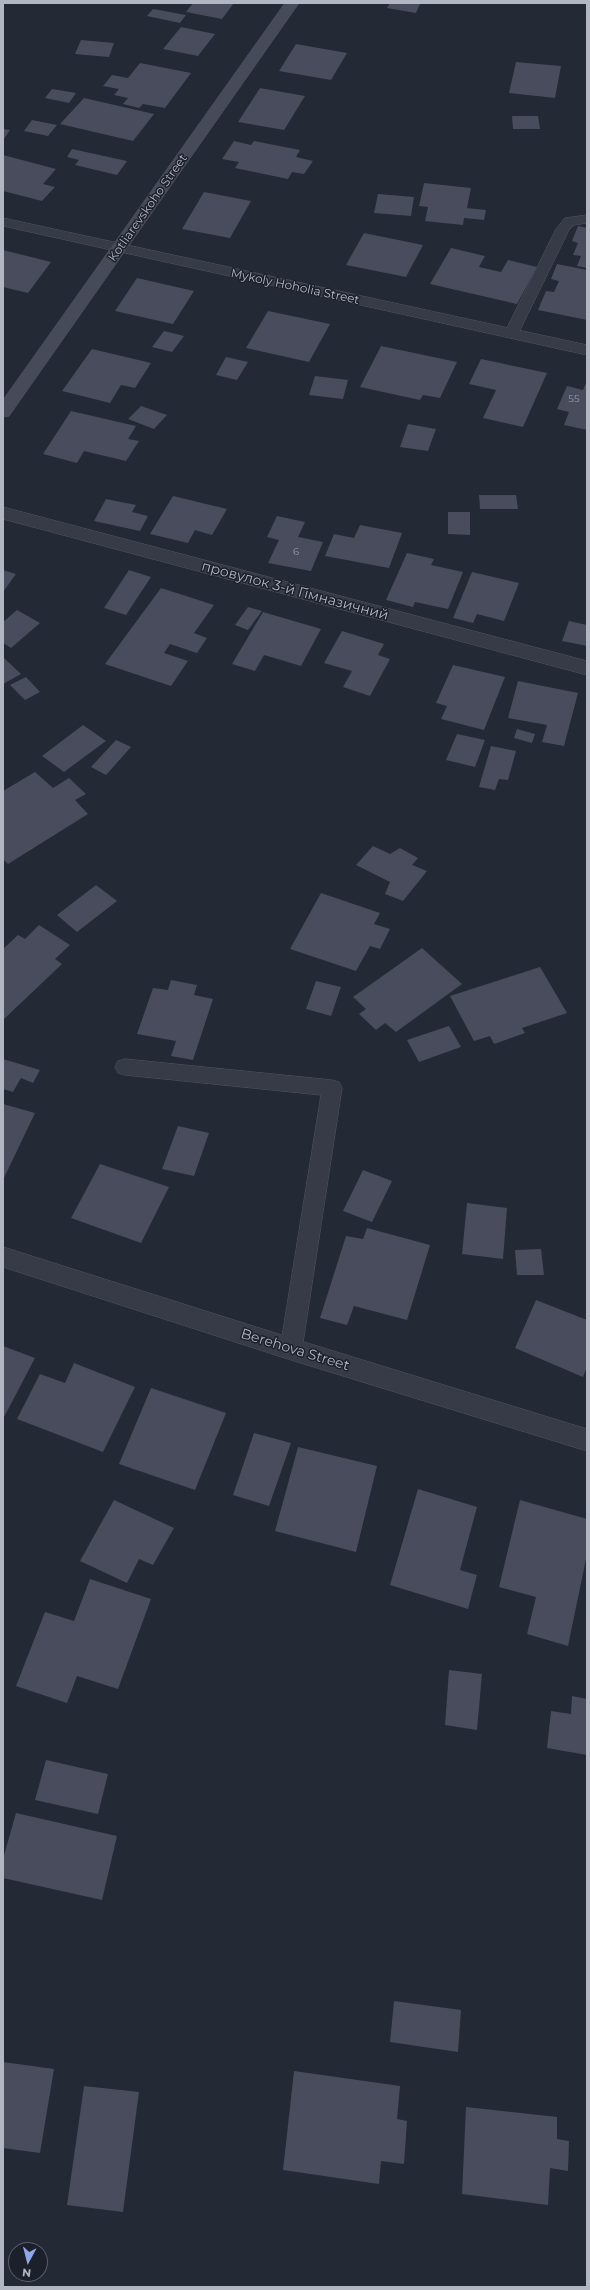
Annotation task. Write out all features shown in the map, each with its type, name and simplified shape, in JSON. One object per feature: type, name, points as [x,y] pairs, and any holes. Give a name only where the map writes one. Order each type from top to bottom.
[{"type":"main road","name":"Kotliarevskoho Street","points":[[3,412],[292,3]]},
{"type":"street","name":"Mykoly Hoholia Street","points":[[3,222],[119,249],[587,350]]},
{"type":"street","name":"провулок 3-й Гімназичний","points":[[3,513],[587,668]]},
{"type":"street","name":"Berehova Street","points":[[3,1257],[291,1349],[587,1440]]},
{"type":"lane","points":[[511,334],[563,229],[570,222],[587,219]]},
{"type":"lane","points":[[125,1067],[332,1088],[291,1349]]},
{"type":"building","points":[[193,3],[234,3],[222,19],[186,12]]},
{"type":"building","points":[[390,3],[420,4],[416,13],[387,8]]},
{"type":"building","points":[[153,9],[186,15],[180,23],[147,16]]},
{"type":"building","points":[[181,27],[215,34],[198,56],[163,49]]},
{"type":"building","points":[[81,40],[114,43],[109,57],[75,54]]},
{"type":"building","points":[[296,44],[347,53],[331,80],[279,71]]},
{"type":"building","points":[[516,62],[561,66],[555,98],[509,93]]},
{"type":"building","points":[[140,63],[191,73],[165,108],[143,104],[139,108],[123,104],[128,98],[114,95],[119,89],[103,86],[112,75],[128,78]]},
{"type":"building","points":[[260,88],[305,96],[284,130],[238,122]]},
{"type":"building","points":[[52,89],[76,93],[69,103],[45,98]]},
{"type":"building","points":[[84,98],[154,114],[133,141],[60,124]]},
{"type":"building","points":[[512,116],[538,116],[540,129],[513,129]]},
{"type":"building","points":[[32,120],[57,125],[48,136],[24,131]]},
{"type":"building","points":[[3,129],[10,130],[3,140]]},
{"type":"building","points":[[234,141],[251,145],[254,141],[300,150],[296,157],[313,161],[304,174],[292,172],[288,179],[235,168],[239,162],[222,159]]},
{"type":"building","points":[[72,149],[127,161],[117,175],[75,165],[79,160],[67,157]]},
{"type":"building","points":[[3,155],[56,169],[43,184],[55,187],[42,201],[3,191]]},
{"type":"building","points":[[424,183],[471,188],[467,208],[486,210],[484,220],[464,218],[463,225],[425,221],[428,207],[419,206]]},
{"type":"building","points":[[204,192],[251,201],[230,238],[182,229]]},
{"type":"building","points":[[378,194],[414,197],[411,216],[374,213]]},
{"type":"building","points":[[578,226],[587,228],[587,268],[577,266],[581,256],[573,255],[578,243],[572,241]]},
{"type":"building","points":[[364,233],[423,245],[406,277],[346,265]]},
{"type":"building","points":[[451,248],[485,256],[479,267],[501,272],[508,260],[537,267],[517,304],[430,284]]},
{"type":"building","points":[[3,250],[51,262],[28,293],[3,287]]},
{"type":"building","points":[[557,264],[587,270],[587,320],[538,310],[546,291],[554,292],[559,281],[551,279]]},
{"type":"building","points":[[137,278],[194,291],[173,324],[115,311]]},
{"type":"building","points":[[268,311],[330,324],[309,362],[246,348]]},
{"type":"building","points":[[164,331],[184,336],[172,352],[152,347]]},
{"type":"building","points":[[381,346],[457,362],[440,398],[423,395],[420,400],[360,387]]},
{"type":"building","points":[[92,349],[151,363],[135,388],[121,385],[110,403],[62,391]]},
{"type":"building","points":[[226,357],[248,362],[237,380],[216,375]]},
{"type":"building","points":[[481,359],[547,373],[523,427],[483,418],[496,390],[469,384]]},
{"type":"building","points":[[315,376],[348,380],[343,399],[309,395]]},
{"type":"building","points":[[586,383],[587,430],[564,425],[569,412],[557,409],[567,386],[583,390]]},
{"type":"building","points":[[141,406],[167,415],[154,429],[128,419]]},
{"type":"building","points":[[71,411],[136,426],[128,439],[139,441],[126,461],[84,451],[77,463],[43,454]]},
{"type":"building","points":[[408,424],[436,429],[428,451],[400,447]]},
{"type":"building","points":[[479,495],[516,495],[518,509],[480,509]]},
{"type":"building","points":[[173,496],[227,509],[212,535],[195,530],[188,543],[150,534]]},
{"type":"building","points":[[106,499],[136,505],[132,512],[148,516],[140,531],[94,521]]},
{"type":"building","points":[[448,512],[470,512],[470,535],[448,534]]},
{"type":"building","points":[[277,516],[305,522],[298,537],[323,542],[311,571],[268,563],[279,540],[267,537]]},
{"type":"building","points":[[360,525],[402,533],[389,568],[325,556],[334,534],[354,538]]},
{"type":"building","points":[[407,553],[434,559],[431,565],[463,572],[448,609],[415,602],[413,607],[386,600]]},
{"type":"building","points":[[3,570],[16,574],[3,592]]},
{"type":"building","points":[[129,570],[151,577],[126,615],[104,608]]},
{"type":"building","points":[[472,572],[519,583],[504,621],[477,614],[473,623],[453,618]]},
{"type":"building","points":[[161,588],[214,605],[194,633],[207,638],[197,653],[170,644],[164,653],[188,661],[171,686],[105,664]]},
{"type":"building","points":[[248,607],[262,611],[248,630],[235,625]]},
{"type":"building","points":[[17,610],[40,623],[11,648],[3,643],[3,622]]},
{"type":"building","points":[[263,612],[321,629],[301,666],[264,655],[255,671],[232,664]]},
{"type":"building","points":[[569,621],[587,625],[587,646],[562,641]]},
{"type":"building","points":[[342,631],[384,644],[378,655],[390,659],[370,696],[343,687],[352,671],[324,663]]},
{"type":"building","points":[[3,657],[21,674],[3,684]]},
{"type":"building","points":[[453,665],[505,677],[484,730],[441,719],[447,706],[436,703]]},
{"type":"building","points":[[26,677],[40,692],[25,700],[10,685]]},
{"type":"building","points":[[518,681],[578,693],[564,746],[542,742],[547,725],[508,718]]},
{"type":"building","points":[[83,725],[106,741],[64,772],[42,756]]},
{"type":"building","points":[[517,729],[535,734],[532,743],[514,738]]},
{"type":"building","points":[[457,734],[485,740],[475,767],[446,760]]},
{"type":"building","points":[[116,740],[131,747],[106,775],[91,767]]},
{"type":"building","points":[[491,746],[516,751],[508,780],[499,779],[495,790],[479,787]]},
{"type":"building","points":[[35,772],[53,788],[69,778],[86,794],[75,800],[88,814],[8,864],[3,859],[3,791]]},
{"type":"building","points":[[373,846],[390,854],[400,848],[418,858],[412,865],[427,871],[403,901],[385,894],[390,882],[356,865]]},
{"type":"building","points":[[96,885],[117,901],[77,932],[57,915]]},
{"type":"building","points":[[321,893],[380,913],[374,924],[390,929],[380,949],[370,946],[356,971],[290,949]]},
{"type":"building","points":[[39,925],[70,945],[55,959],[62,964],[3,1020],[3,949],[18,935],[25,939]]},
{"type":"building","points":[[422,948],[462,984],[396,1032],[385,1023],[376,1030],[359,1014],[366,1009],[353,997]]},
{"type":"building","points":[[540,967],[567,1013],[522,1028],[525,1033],[494,1044],[490,1036],[474,1041],[450,996]]},
{"type":"building","points":[[171,980],[197,985],[194,995],[213,999],[193,1060],[171,1056],[176,1041],[137,1034],[153,988],[168,990]]},
{"type":"building","points":[[316,981],[341,987],[331,1016],[306,1009]]},
{"type":"building","points":[[449,1026],[461,1047],[419,1062],[407,1040]]},
{"type":"building","points":[[3,1059],[40,1070],[33,1083],[21,1078],[13,1092],[3,1089]]},
{"type":"building","points":[[3,1104],[35,1113],[3,1180]]},
{"type":"building","points":[[178,1126],[209,1133],[194,1176],[162,1169]]},
{"type":"building","points":[[100,1164],[169,1187],[141,1243],[71,1218]]},
{"type":"building","points":[[363,1170],[392,1181],[372,1222],[343,1211]]},
{"type":"building","points":[[467,1203],[507,1208],[503,1259],[462,1254]]},
{"type":"building","points":[[367,1228],[430,1245],[407,1320],[354,1306],[347,1325],[320,1318],[346,1236],[363,1239]]},
{"type":"building","points":[[541,1249],[544,1275],[517,1275],[515,1250]]},
{"type":"building","points":[[536,1300],[587,1320],[587,1367],[583,1377],[515,1348]]},
{"type":"building","points":[[3,1346],[35,1358],[3,1419]]},
{"type":"building","points":[[74,1363],[135,1387],[103,1452],[17,1419],[40,1374],[65,1383]]},
{"type":"building","points":[[151,1388],[226,1413],[195,1490],[119,1464]]},
{"type":"building","points":[[254,1433],[291,1443],[269,1506],[233,1495]]},
{"type":"building","points":[[298,1447],[377,1466],[356,1552],[275,1531]]},
{"type":"building","points":[[418,1489],[477,1507],[460,1570],[477,1575],[468,1609],[390,1585]]},
{"type":"building","points":[[114,1500],[174,1528],[153,1565],[139,1559],[127,1583],[80,1561]]},
{"type":"building","points":[[520,1500],[587,1519],[587,1554],[568,1646],[527,1634],[536,1597],[499,1587]]},
{"type":"building","points":[[90,1579],[151,1599],[118,1689],[77,1676],[67,1703],[16,1686],[45,1612],[74,1621]]},
{"type":"building","points":[[449,1670],[482,1674],[477,1730],[445,1725]]},
{"type":"building","points":[[572,1696],[587,1699],[587,1755],[547,1748],[551,1711],[571,1714]]},
{"type":"building","points":[[46,1760],[108,1774],[98,1814],[35,1800]]},
{"type":"building","points":[[16,1813],[117,1836],[102,1900],[3,1878],[3,1859]]},
{"type":"building","points":[[394,2001],[461,2010],[458,2052],[390,2042]]},
{"type":"building","points":[[3,2062],[54,2069],[40,2153],[3,2148]]},
{"type":"building","points":[[294,2071],[400,2086],[397,2119],[407,2121],[404,2164],[381,2161],[379,2184],[283,2170]]},
{"type":"building","points":[[84,2086],[139,2092],[123,2212],[67,2205]]},
{"type":"building","points":[[466,2107],[557,2117],[557,2139],[569,2141],[568,2171],[550,2168],[548,2205],[462,2194]]}]
